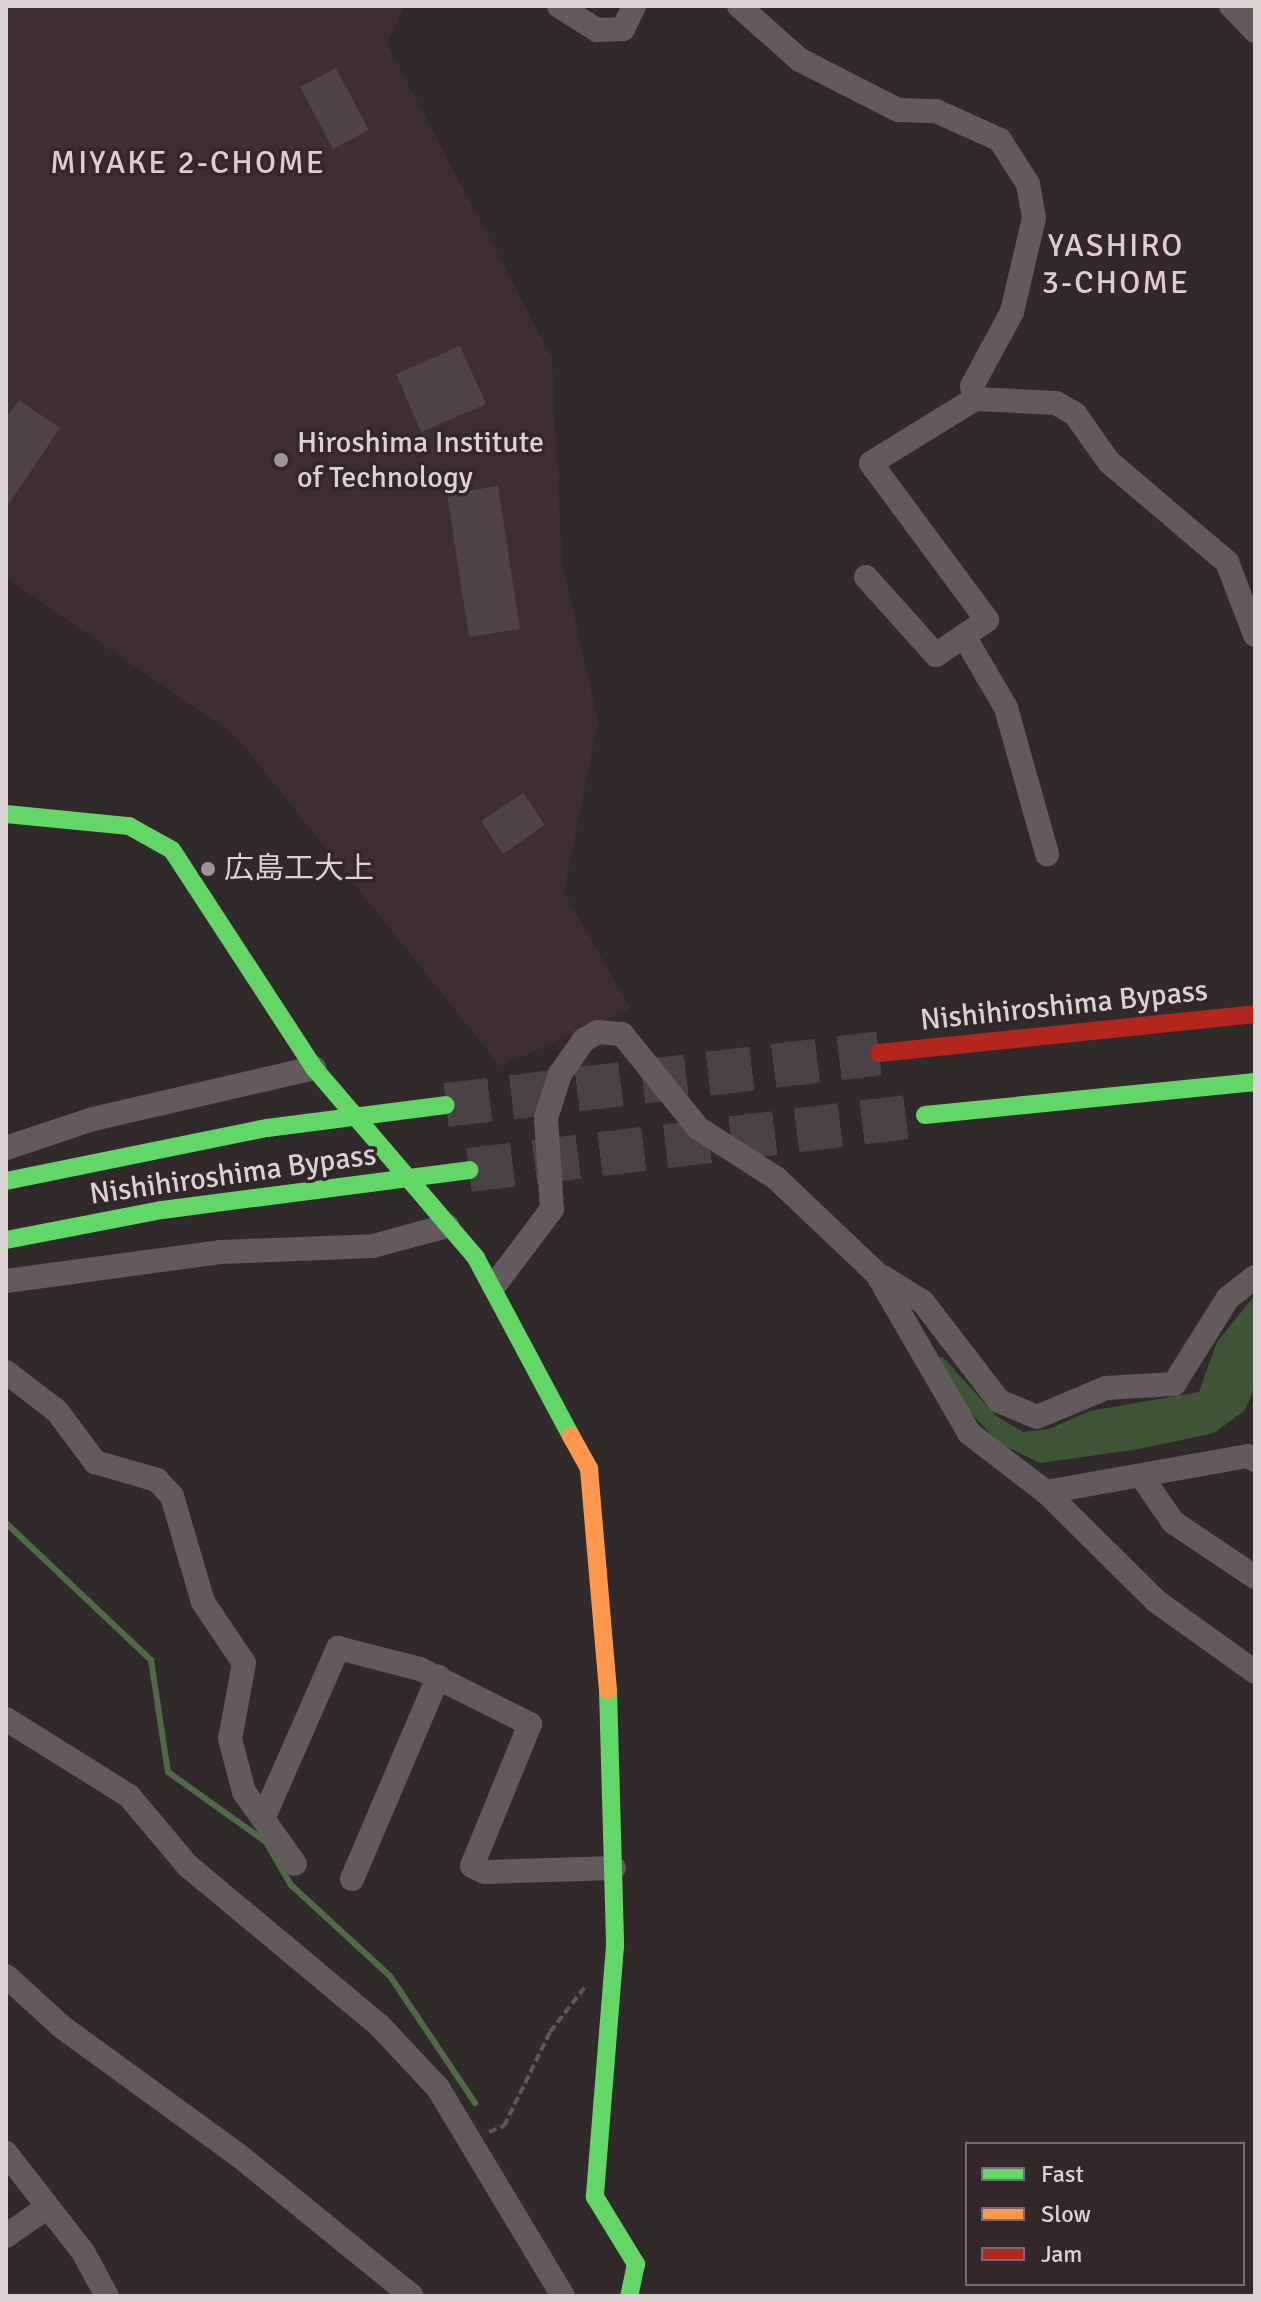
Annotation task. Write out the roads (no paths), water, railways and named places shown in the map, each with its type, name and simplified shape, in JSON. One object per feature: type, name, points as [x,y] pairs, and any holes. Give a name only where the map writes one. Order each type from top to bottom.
[{"type":"main road","points":[[6,814],[129,826],[172,850],[314,1068],[494,1286],[589,1469],[596,1497],[615,1946],[595,2197],[633,2259],[635,2277],[629,2296]]},
{"type":"main road","name":"Nishihiroshima Bypass","points":[[879,1053],[1255,1014]]},
{"type":"main road","points":[[925,1115],[1255,1082]]},
{"type":"main road","name":"Nishihiroshima Bypass","points":[[6,1181],[267,1128],[446,1105]]},
{"type":"main road","name":"Nishihiroshima Bypass","points":[[6,1240],[162,1210],[469,1170]]},
{"type":"street","points":[[559,6],[597,30],[623,29],[634,6]]},
{"type":"street","points":[[739,6],[800,60],[898,110],[936,111],[1000,140],[1028,184],[1034,218],[1012,312],[972,386],[975,399]]},
{"type":"street","points":[[1231,6],[1255,31]]},
{"type":"street","points":[[866,577],[936,655],[987,620],[871,463],[975,399],[1056,403],[1075,414],[1109,462],[1227,562],[1255,635]]},
{"type":"street","points":[[964,636],[1006,708],[1047,854]]},
{"type":"street","points":[[494,1286],[552,1209],[548,1106],[574,1051],[598,1032],[633,1041],[698,1128],[776,1178],[877,1274],[900,1304],[951,1411],[985,1449],[1046,1492],[1156,1601],[1255,1672]]},
{"type":"street","points":[[6,1148],[93,1119],[314,1068]]},
{"type":"street","points":[[6,1281],[220,1252],[373,1246],[447,1226]]},
{"type":"street","points":[[877,1274],[923,1302],[999,1401],[1037,1417],[1106,1388],[1174,1384],[1228,1298],[1255,1277]]},
{"type":"street","points":[[6,1372],[57,1411],[95,1462],[157,1480],[172,1496],[203,1602],[244,1663],[230,1739],[244,1792],[295,1864]]},
{"type":"street","points":[[1046,1492],[1253,1455]]},
{"type":"street","points":[[1142,1477],[1173,1522],[1255,1577]]},
{"type":"street","points":[[263,1819],[338,1648],[438,1677],[530,1724],[472,1866],[485,1872],[614,1868]]},
{"type":"street","points":[[352,1879],[438,1677]]},
{"type":"street","points":[[6,1719],[129,1796],[188,1866],[379,2025],[438,2088],[563,2296]]},
{"type":"street","points":[[6,1976],[62,2027],[237,2154],[412,2296]]},
{"type":"street","points":[[6,2153],[107,2296]]},
{"type":"street","points":[[6,2236],[46,2208]]},
{"type":"waterway","points":[[1250,6],[1255,10]]},
{"type":"waterway","points":[[6,1523],[151,1660],[168,1772],[266,1842],[291,1885],[390,1976],[475,2103]]},
{"type":"tunnel","points":[[446,1105],[879,1053]]},
{"type":"tunnel","points":[[469,1170],[925,1115]]},
{"type":"place","name":"Hiroshima Institute of Technology","points":[[281,460]]},
{"type":"place","name":"広島工大上","points":[[208,869]]},
{"type":"district","name":"MIYAKE 2-CHOME","points":[[188,163]]},
{"type":"district","name":"YASHIRO 3-CHOME","points":[[1116,266]]}]
